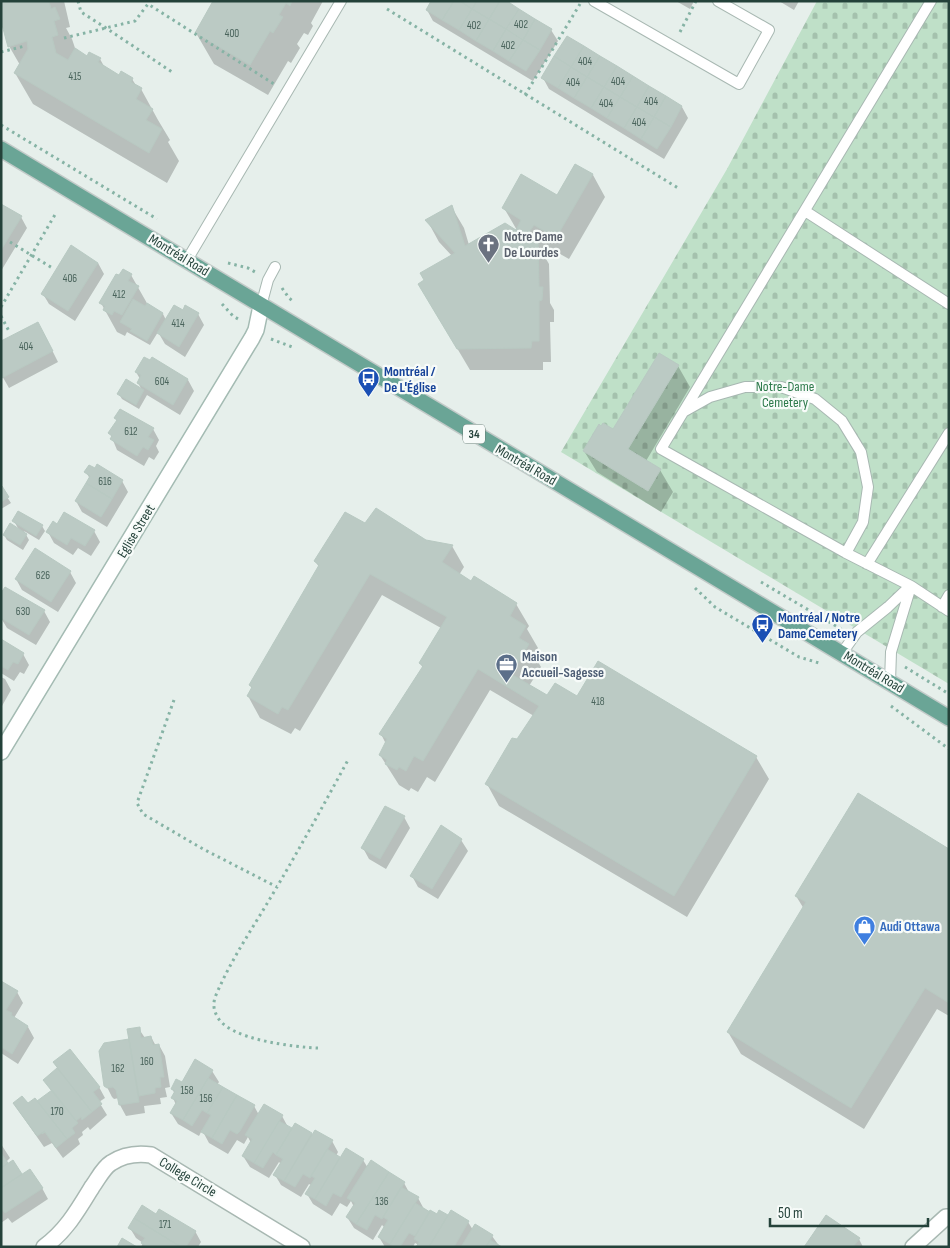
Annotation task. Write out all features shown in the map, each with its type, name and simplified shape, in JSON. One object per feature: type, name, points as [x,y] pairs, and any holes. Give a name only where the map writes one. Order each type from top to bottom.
[{"type":"main road","name":"Montréal Road","points":[[1,149],[949,718]]},
{"type":"street","name":"Eglise Street","points":[[1,752],[252,338],[256,330],[261,306]]},
{"type":"street","name":"College Circle","points":[[44,1247],[69,1224],[109,1163],[124,1156],[140,1154],[151,1155],[302,1247]]},
{"type":"street","points":[[913,1247],[946,1217],[949,1217]]},
{"type":"lane","points":[[187,260],[341,1]]},
{"type":"lane","points":[[594,1],[739,84],[769,30],[718,1]]},
{"type":"lane","points":[[932,1],[661,449],[846,553],[911,586],[945,609],[949,595]]},
{"type":"lane","points":[[805,210],[949,304]]},
{"type":"lane","points":[[261,306],[268,280],[275,267]]},
{"type":"lane","points":[[684,411],[710,397],[745,387],[781,387],[815,399],[842,421],[861,452],[868,486],[863,522],[846,553]]},
{"type":"lane","points":[[867,564],[947,438]]},
{"type":"lane","points":[[842,653],[854,636],[911,586]]},
{"type":"lane","points":[[890,682],[891,652],[911,586]]},
{"type":"path","points":[[78,1],[80,12],[172,72]]},
{"type":"path","points":[[525,95],[582,1]]},
{"type":"path","points":[[672,46],[696,1]]},
{"type":"path","points":[[64,38],[135,21],[148,4],[287,92]]},
{"type":"path","points":[[387,9],[678,188]]},
{"type":"path","points":[[1,52],[25,46]]},
{"type":"path","points":[[1,126],[160,221]]},
{"type":"path","points":[[1,307],[56,212]]},
{"type":"path","points":[[10,242],[54,269]]},
{"type":"path","points":[[197,244],[228,263],[248,268]]},
{"type":"path","points":[[280,287],[296,303]]},
{"type":"path","points":[[1,316],[10,333]]},
{"type":"path","points":[[274,341],[301,351]]},
{"type":"path","points":[[759,581],[854,636]]},
{"type":"path","points":[[688,584],[724,612],[799,657],[826,667]]},
{"type":"path","points":[[891,659],[949,694]]},
{"type":"path","points":[[174,700],[138,803],[142,814],[203,849],[277,887]]},
{"type":"path","points":[[887,704],[949,749]]},
{"type":"path","points":[[318,1048],[290,1047],[246,1036],[229,1028],[217,1018],[213,1008],[215,996],[232,964],[308,834],[348,760]]},
{"type":"green space","name":"Notre-Dame Cemetery","points":[[817,1],[949,1],[949,684],[561,452],[727,169]]},
{"type":"building","points":[[1,1],[49,1],[51,9],[55,7],[60,19],[54,21],[58,35],[52,37],[56,53],[68,60],[75,48],[87,56],[89,52],[101,58],[98,62],[119,75],[121,71],[133,78],[131,82],[142,88],[136,99],[153,109],[146,120],[162,129],[149,153],[14,73],[28,49],[27,41],[8,47],[1,21]]},
{"type":"building","points":[[213,1],[292,1],[290,6],[286,3],[279,15],[283,17],[273,33],[270,31],[250,65],[195,33]]},
{"type":"building","points":[[431,1],[454,1],[442,20],[426,10]]},
{"type":"building","points":[[454,1],[460,1],[472,9],[459,30],[442,20]]},
{"type":"building","points":[[460,1],[477,1],[472,9]]},
{"type":"building","points":[[477,1],[500,1],[489,19],[472,9]]},
{"type":"building","points":[[500,1],[507,1],[519,9],[506,29],[489,19]]},
{"type":"building","points":[[472,9],[489,19],[476,41],[459,30]]},
{"type":"building","points":[[519,9],[535,19],[523,40],[506,29]]},
{"type":"building","points":[[489,19],[506,29],[493,51],[476,41]]},
{"type":"building","points":[[535,19],[552,29],[540,50],[523,40]]},
{"type":"building","points":[[506,29],[523,40],[509,61],[493,51]]},
{"type":"building","points":[[567,36],[584,46],[571,67],[554,56]]},
{"type":"building","points":[[523,40],[540,50],[526,71],[509,61]]},
{"type":"building","points":[[584,46],[600,56],[587,77],[571,67]]},
{"type":"building","points":[[554,56],[571,67],[558,88],[541,78]]},
{"type":"building","points":[[600,56],[617,66],[604,87],[587,77]]},
{"type":"building","points":[[617,66],[633,76],[620,97],[604,87]]},
{"type":"building","points":[[571,67],[587,77],[574,98],[558,88]]},
{"type":"building","points":[[633,76],[649,86],[637,107],[620,97]]},
{"type":"building","points":[[587,77],[604,87],[591,108],[574,98]]},
{"type":"building","points":[[649,86],[666,96],[654,117],[637,107]]},
{"type":"building","points":[[604,87],[620,97],[607,118],[591,108]]},
{"type":"building","points":[[666,96],[682,106],[671,127],[654,117]]},
{"type":"building","points":[[620,97],[637,107],[624,128],[607,118]]},
{"type":"building","points":[[637,107],[654,117],[641,139],[624,128]]},
{"type":"building","points":[[654,117],[671,127],[657,149],[641,139]]},
{"type":"building","name":"Notre Dame De Lourdes","points":[[575,164],[593,174],[556,238],[534,225],[527,235],[538,241],[539,287],[543,287],[542,300],[539,301],[539,341],[532,341],[531,348],[457,349],[418,284],[424,280],[420,273],[455,253],[425,220],[452,205],[465,246],[505,223],[516,230],[521,220],[502,208],[521,174],[557,195]]},
{"type":"building","points":[[1,204],[22,216],[1,250]]},
{"type":"building","points":[[71,245],[98,263],[68,311],[41,294]]},
{"type":"building","points":[[123,269],[132,274],[128,281],[139,286],[122,315],[114,311],[112,315],[103,310],[105,306],[99,303],[116,274],[119,275]]},
{"type":"building","points":[[133,299],[145,306],[147,303],[163,313],[147,341],[130,331],[132,329],[120,322]]},
{"type":"building","points":[[174,305],[183,310],[185,305],[199,313],[179,347],[157,333]]},
{"type":"building","points":[[38,322],[53,351],[2,378],[1,341]]},
{"type":"building","points":[[659,353],[679,365],[628,449],[661,469],[648,491],[583,451],[599,424],[601,426],[603,423],[613,429]]},
{"type":"building","points":[[144,357],[150,360],[152,357],[188,379],[173,405],[137,383],[141,375],[135,372]]},
{"type":"building","points":[[126,379],[144,390],[136,405],[117,394]]},
{"type":"building","points":[[120,409],[154,428],[148,437],[154,440],[148,450],[143,447],[137,456],[110,439],[112,436],[108,433],[117,420],[114,418]]},
{"type":"building","points":[[97,464],[123,480],[112,499],[86,483],[90,476],[84,472],[89,465],[95,468]]},
{"type":"building","points":[[86,483],[112,499],[101,517],[75,501]]},
{"type":"building","points":[[1,487],[9,497],[1,502]]},
{"type":"building","points":[[376,508],[426,540],[453,545],[442,562],[471,581],[474,576],[517,603],[510,616],[526,626],[519,638],[529,644],[511,674],[547,695],[555,683],[577,696],[598,661],[757,756],[674,896],[485,784],[512,738],[517,739],[539,706],[478,669],[423,761],[414,756],[406,771],[399,767],[397,770],[385,764],[387,760],[379,755],[387,739],[379,734],[423,666],[419,663],[447,617],[370,574],[288,710],[282,707],[278,714],[247,696],[252,687],[249,685],[319,565],[314,561],[345,512],[365,523]]},
{"type":"building","points":[[18,511],[43,525],[36,536],[12,521]]},
{"type":"building","points":[[64,512],[95,530],[85,546],[71,538],[67,545],[46,532],[53,521],[57,524]]},
{"type":"building","points":[[10,523],[27,534],[20,545],[3,535]]},
{"type":"building","points":[[35,548],[71,571],[51,602],[15,579]]},
{"type":"building","points":[[5,587],[45,610],[29,635],[1,618],[1,593]]},
{"type":"building","points":[[1,639],[24,653],[18,664],[13,662],[8,670],[1,666]]},
{"type":"building","name":"Audi Ottawa","points":[[858,793],[949,849],[949,1003],[925,988],[851,1108],[727,1032],[806,902],[795,896]]},
{"type":"building","points":[[385,806],[405,816],[380,859],[361,848]]},
{"type":"building","points":[[441,825],[462,839],[432,889],[410,876]]},
{"type":"building","points":[[1,981],[18,991],[6,1010],[28,1026],[12,1054],[1,1047]]},
{"type":"building","points":[[140,1027],[141,1038],[151,1036],[153,1045],[159,1044],[164,1077],[160,1077],[161,1087],[155,1088],[155,1093],[139,1096],[127,1029]]},
{"type":"building","points":[[129,1039],[139,1102],[119,1105],[116,1090],[113,1087],[107,1088],[104,1086],[99,1051],[104,1043]]},
{"type":"building","points":[[70,1049],[100,1087],[93,1092],[102,1104],[92,1112],[53,1062]]},
{"type":"building","points":[[195,1059],[213,1070],[183,1120],[170,1113],[177,1101],[171,1098],[175,1091],[171,1089],[176,1079],[182,1082]]},
{"type":"building","points":[[57,1068],[92,1112],[82,1120],[81,1117],[76,1121],[43,1080]]},
{"type":"building","points":[[208,1078],[223,1087],[207,1113],[202,1110],[192,1126],[183,1120]]},
{"type":"building","points":[[223,1087],[237,1095],[212,1138],[201,1132],[211,1115],[207,1113]]},
{"type":"building","points":[[52,1090],[78,1123],[72,1128],[75,1133],[67,1139],[37,1101]]},
{"type":"building","points":[[237,1095],[255,1105],[240,1131],[237,1134],[230,1130],[222,1144],[212,1138]]},
{"type":"building","points":[[22,1096],[28,1103],[35,1098],[67,1139],[56,1148],[45,1132],[42,1134],[45,1131],[37,1136],[13,1103]]},
{"type":"building","points":[[264,1104],[283,1115],[254,1163],[242,1156],[252,1139],[245,1135]]},
{"type":"building","points":[[279,1121],[292,1128],[276,1155],[273,1152],[263,1168],[254,1163]]},
{"type":"building","points":[[295,1123],[312,1133],[284,1181],[273,1175],[283,1159],[276,1155]]},
{"type":"building","points":[[315,1130],[333,1140],[310,1178],[303,1174],[295,1187],[284,1181]]},
{"type":"building","points":[[346,1148],[364,1159],[341,1197],[333,1193],[326,1206],[315,1199]]},
{"type":"building","points":[[327,1149],[340,1157],[315,1199],[305,1194],[315,1178],[311,1176]]},
{"type":"building","points":[[1,1153],[8,1163],[1,1168]]},
{"type":"building","points":[[13,1160],[22,1174],[1,1188],[1,1168]]},
{"type":"building","points":[[371,1160],[389,1172],[356,1224],[346,1217],[355,1203],[347,1198]]},
{"type":"building","points":[[30,1169],[43,1188],[5,1213],[1,1208],[1,1188]]},
{"type":"building","points":[[389,1172],[405,1182],[382,1219],[375,1215],[367,1230],[356,1224]]},
{"type":"building","points":[[401,1187],[419,1197],[390,1244],[378,1237],[388,1220],[383,1217]]},
{"type":"building","points":[[415,1203],[430,1212],[415,1236],[409,1233],[400,1247],[394,1247],[390,1244]]},
{"type":"building","points":[[142,1205],[156,1214],[159,1209],[196,1231],[186,1247],[181,1247],[134,1218]]},
{"type":"building","points":[[430,1210],[437,1214],[439,1210],[448,1215],[429,1247],[416,1247],[419,1242],[414,1239]]},
{"type":"building","points":[[451,1210],[469,1221],[454,1247],[429,1247]]},
{"type":"building","points":[[826,1215],[860,1238],[853,1247],[804,1247]]},
{"type":"building","points":[[134,1218],[181,1247],[148,1247],[141,1243],[145,1238],[128,1228]]},
{"type":"building","points":[[475,1224],[493,1235],[486,1247],[461,1247]]},
{"type":"building","points":[[122,1238],[137,1247],[117,1247]]},
{"type":"building","points":[[490,1240],[502,1247],[486,1247]]},
{"type":"place","name":"Notre Dame De Lourdes","points":[[488,263]]},
{"type":"place","name":"Montréal / De L'Église","points":[[368,398]]},
{"type":"place","name":"Montréal / Notre Dame Cemetery","points":[[762,644]]},
{"type":"place","name":"Maison Accueil-Sagesse","points":[[506,683]]},
{"type":"place","name":"Audi Ottawa","points":[[864,945]]}]
